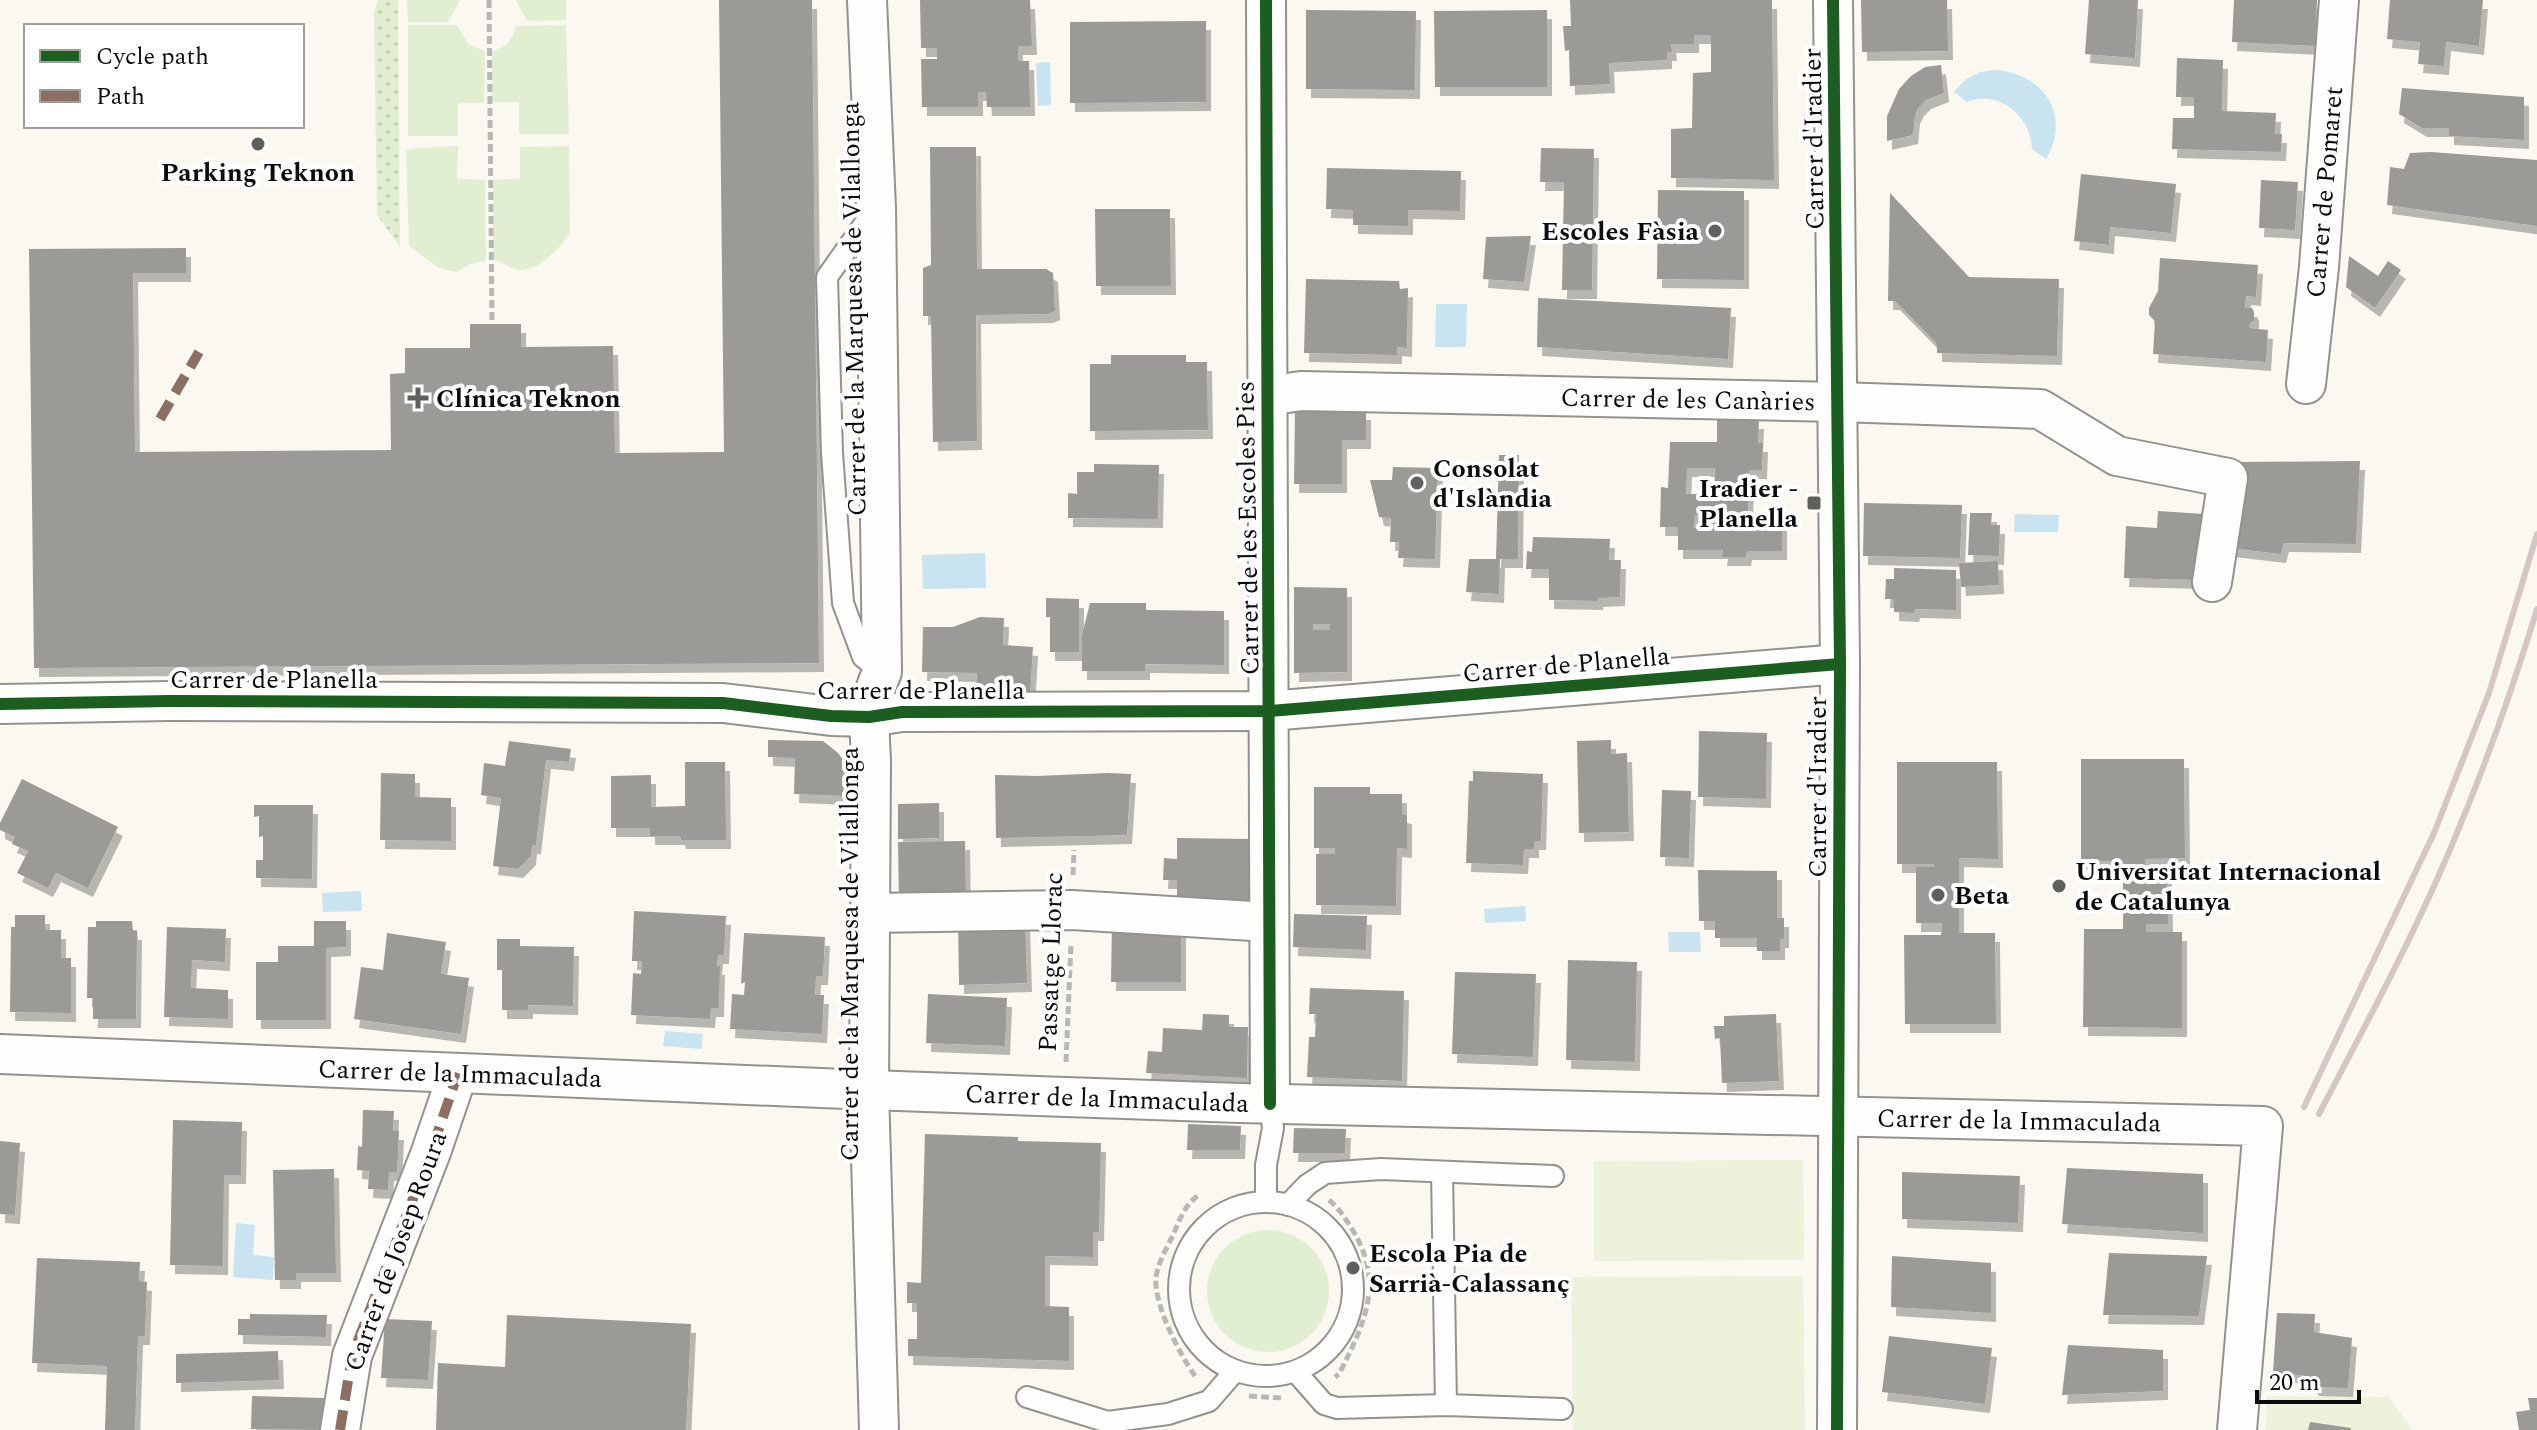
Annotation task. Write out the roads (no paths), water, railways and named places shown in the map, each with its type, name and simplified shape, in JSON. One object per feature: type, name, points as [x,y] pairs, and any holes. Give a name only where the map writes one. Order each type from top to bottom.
[{"type":"street","name":"Carrer de la Marquesa de Vilallonga","points":[[867,0],[876,208],[882,672],[871,695],[869,717],[869,1090],[879,1430]]},
{"type":"street","name":"Carrer de les Escoles Pies","points":[[1266,0],[1270,1104]]},
{"type":"street","name":"Carrer d'Iradier","points":[[1833,0],[1840,664],[1837,1430]]},
{"type":"street","name":"Carrer de Pomaret","points":[[2306,384],[2319,267],[2339,0]]},
{"type":"street","name":"Carrer de les Canàries","points":[[1267,396],[1301,391],[2040,409],[2117,456],[2228,478],[2212,582]]},
{"type":"street","name":"Carrer de Planella","points":[[0,704],[169,701],[723,703],[831,716],[869,717],[902,712],[1269,711],[1840,664]]},
{"type":"street","points":[[870,913],[1072,910],[1269,922]]},
{"type":"street","name":"Carrer de la Immaculada","points":[[0,1054],[1270,1104],[2263,1126],[2237,1430]]},
{"type":"street","name":"Carrer de Josep Roura","points":[[340,1430],[352,1356],[431,1152],[458,1073]]},
{"type":"lane","points":[[876,208],[827,277],[832,453],[843,603],[863,657],[882,672]]},
{"type":"lane","points":[[1266,1202],[1266,1165],[1273,1128],[1270,1104]]},
{"type":"lane","points":[[1288,1205],[1307,1185],[1325,1173],[1381,1169],[1553,1176]]},
{"type":"lane","points":[[1442,1172],[1446,1405]]},
{"type":"lane","points":[[1266,1202],[1288,1205],[1317,1218],[1339,1241],[1351,1270],[1353,1301],[1343,1331],[1324,1356],[1296,1372],[1265,1377],[1235,1371],[1209,1355],[1190,1332],[1180,1304],[1180,1273],[1190,1245],[1210,1222],[1236,1207],[1266,1202]]},
{"type":"lane","points":[[1027,1397],[1108,1422],[1168,1414],[1209,1401],[1235,1371]]},
{"type":"lane","points":[[1296,1372],[1324,1404],[1337,1408],[1446,1405],[1562,1409]]},
{"type":"water","points":[[1050,62],[1051,105],[1038,106],[1036,63]]},
{"type":"water","points":[[1992,70],[2025,78],[2038,86],[2048,98],[2056,126],[2046,159],[2032,149],[2026,126],[2011,108],[1991,99],[1967,102],[1954,92],[1971,76]]},
{"type":"water","points":[[1436,304],[1467,304],[1466,347],[1435,347]]},
{"type":"water","points":[[2015,514],[2059,515],[2058,532],[2014,532]]},
{"type":"water","points":[[985,553],[986,588],[923,589],[922,555]]},
{"type":"water","points":[[361,891],[362,911],[323,912],[322,893]]},
{"type":"water","points":[[1525,906],[1526,921],[1485,923],[1484,909]]},
{"type":"water","points":[[1668,932],[1700,932],[1701,952],[1669,952]]},
{"type":"water","points":[[665,1031],[703,1034],[702,1049],[663,1046]]},
{"type":"water","points":[[236,1223],[255,1225],[253,1255],[274,1257],[273,1280],[233,1277]]},
{"type":"railway","points":[[2304,1107],[2434,833],[2489,693],[2537,534]]},
{"type":"railway","points":[[2319,1114],[2390,978],[2439,875],[2488,754],[2537,609]]},
{"type":"place","name":"Parking Teknon","points":[[258,144]]},
{"type":"place","name":"Escoles Fàsia","points":[[1715,231]]},
{"type":"place","name":"Clínica Teknon","points":[[418,398]]},
{"type":"place","name":"Consolat d'Islàndia","points":[[1417,483]]},
{"type":"place","name":"Iradier - Planella","points":[[1814,503]]},
{"type":"place","name":"Universitat Internacional de Catalunya","points":[[2059,886]]},
{"type":"place","name":"Beta","points":[[1938,895]]},
{"type":"place","name":"Escola Pia de Sarrià-Calassanç","points":[[1353,1268]]}]
